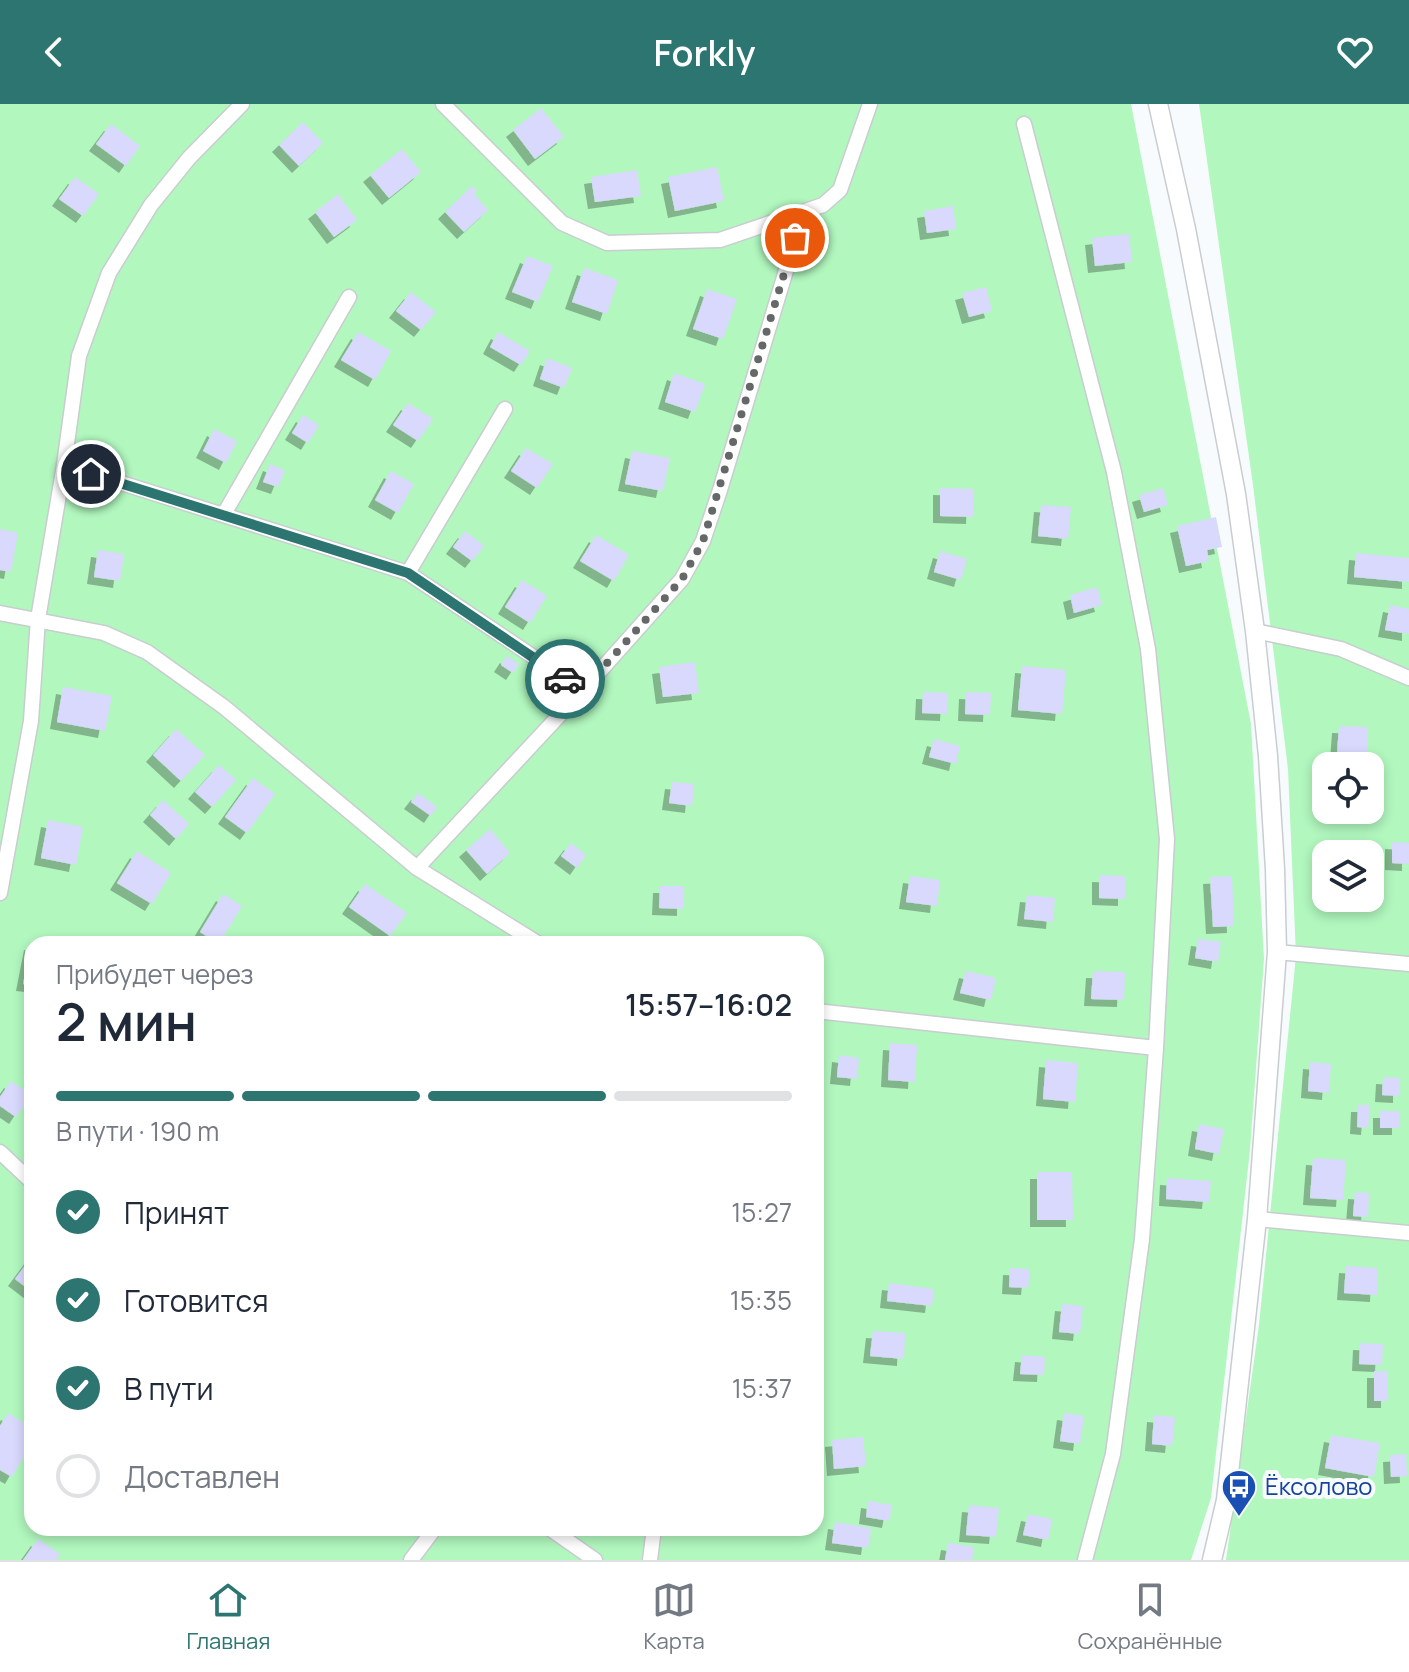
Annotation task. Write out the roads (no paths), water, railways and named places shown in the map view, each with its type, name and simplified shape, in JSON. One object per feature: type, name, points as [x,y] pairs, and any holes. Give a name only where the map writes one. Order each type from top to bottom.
[{"type":"street","points":[[0,893],[31,721],[38,619],[79,356],[109,273],[151,205],[189,158],[242,104]]},
{"type":"street","points":[[443,104],[562,223],[607,243],[720,240],[823,205],[840,190],[870,104]]},
{"type":"street","points":[[1158,104],[1186,229],[1236,494],[1255,631],[1268,756],[1275,869],[1277,952],[1257,1219],[1226,1500],[1212,1560]]},
{"type":"street","points":[[1024,124],[1114,472],[1148,649],[1167,839],[1142,1239],[1113,1454],[1085,1560]]},
{"type":"street","points":[[417,868],[682,579],[703,541],[803,214]]},
{"type":"street","points":[[224,514],[349,297]]},
{"type":"street","points":[[408,573],[505,409]]},
{"type":"street","points":[[64,465],[408,573],[583,690]]},
{"type":"street","points":[[0,613],[104,633],[147,652],[224,707],[417,868],[526,936]]},
{"type":"street","points":[[1255,631],[1341,649],[1409,678]]},
{"type":"street","points":[[1277,952],[1409,964]]},
{"type":"street","points":[[824,1012],[1156,1048]]},
{"type":"street","points":[[0,1152],[24,1174]]},
{"type":"street","points":[[1257,1219],[1409,1233]]},
{"type":"street","points":[[411,1560],[429,1536]]},
{"type":"street","points":[[560,1536],[595,1560]]},
{"type":"street","points":[[650,1560],[653,1536]]},
{"type":"place","name":"Ёксолово","points":[[1239,1518]]}]
